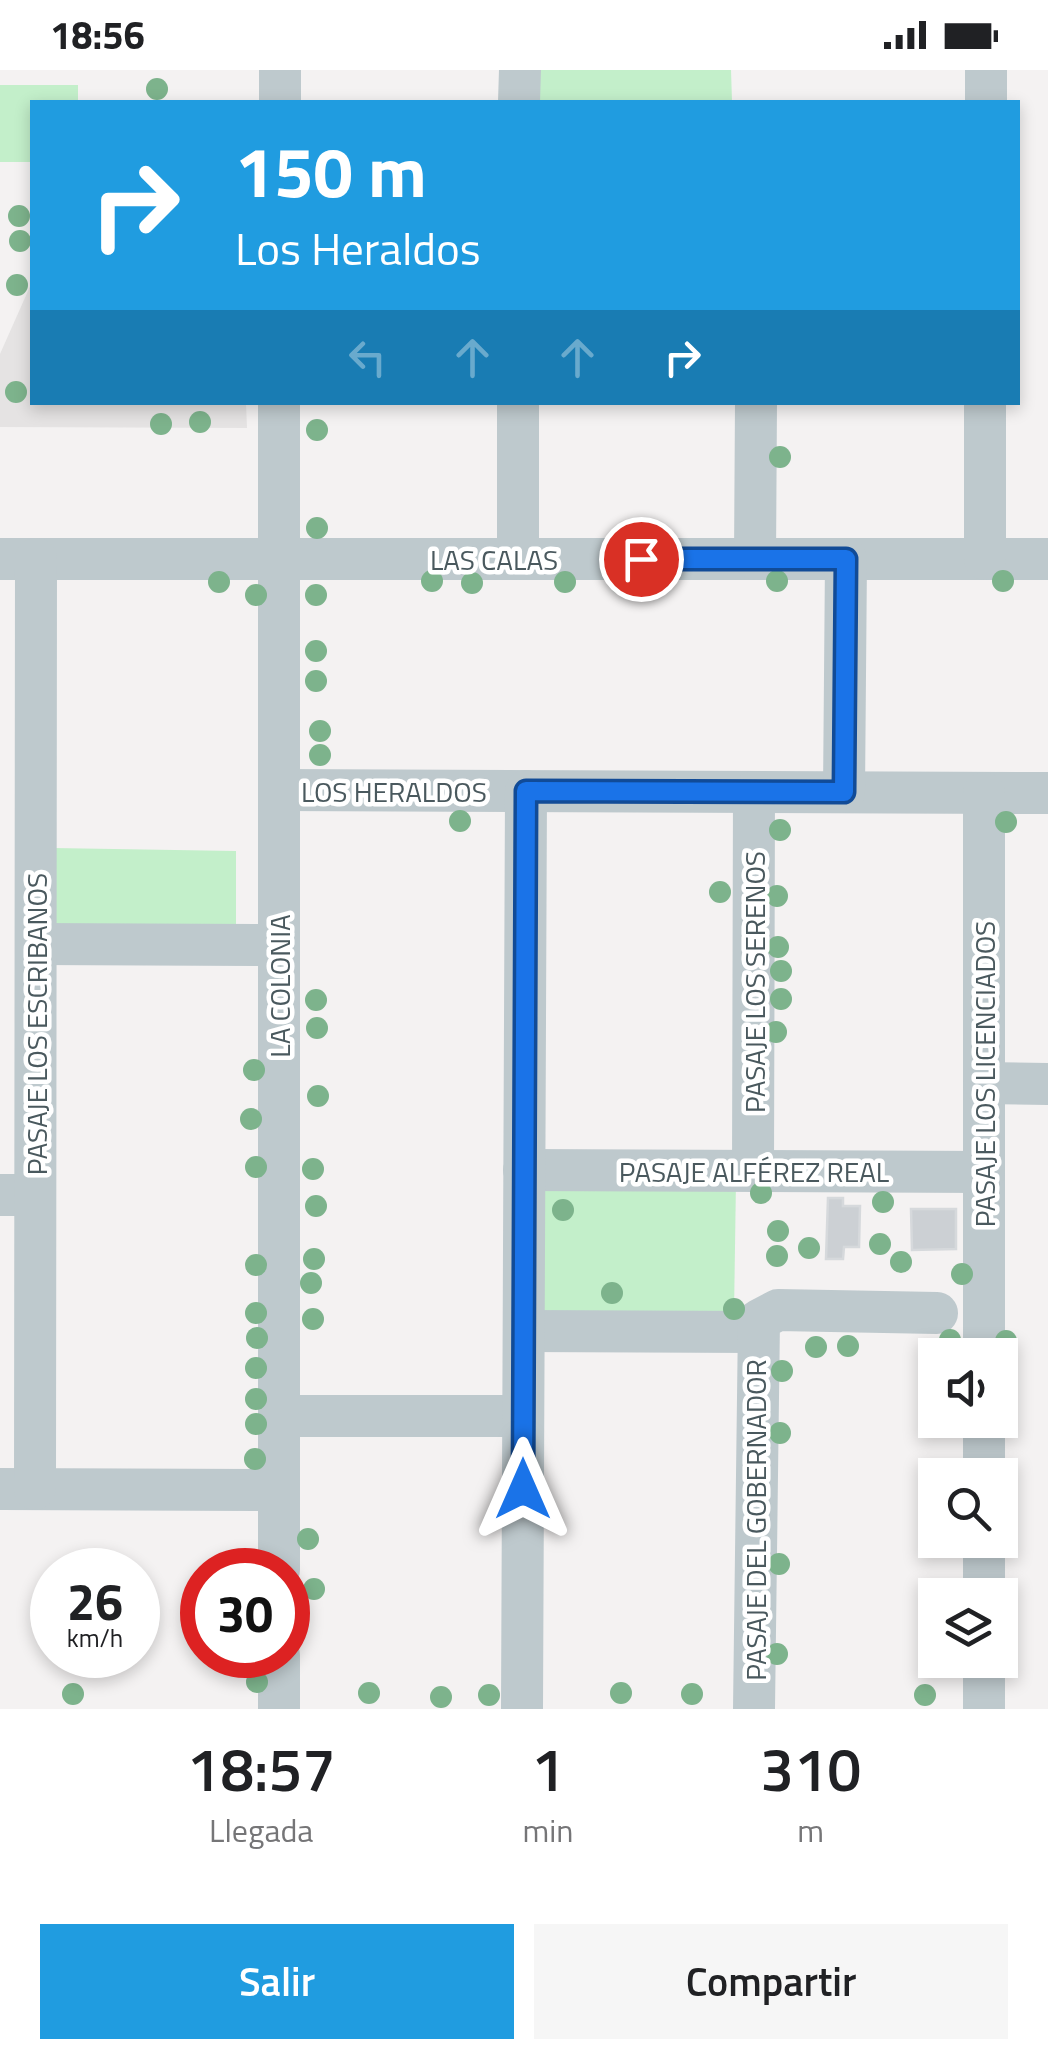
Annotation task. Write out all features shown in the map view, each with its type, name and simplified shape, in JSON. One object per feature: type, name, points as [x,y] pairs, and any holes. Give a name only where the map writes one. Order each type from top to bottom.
[{"type":"street","points":[[280,70],[280,100]]},
{"type":"street","points":[[520,70],[520,100]]},
{"type":"street","points":[[986,70],[986,100]]},
{"type":"street","name":"LA COLONIA","points":[[279,1548],[280,405]]},
{"type":"street","points":[[518,405],[518,559]]},
{"type":"street","points":[[755,559],[756,405]]},
{"type":"street","points":[[985,405],[985,559]]},
{"type":"street","name":"LAS CALAS","points":[[18,559],[1048,559]]},
{"type":"street","name":"PASAJE LOS ESCRIBANOS","points":[[18,559],[36,944],[18,1195],[18,1489]]},
{"type":"street","points":[[844,792],[846,559]]},
{"type":"street","name":"LOS HERALDOS","points":[[279,790],[1048,793]]},
{"type":"street","points":[[522,1709],[526,791]]},
{"type":"street","name":"PASAJE LOS SERENOS","points":[[753,1172],[754,792]]},
{"type":"street","name":"PASAJE LOS LICENCIADOS","points":[[984,793],[984,1338]]},
{"type":"street","points":[[36,944],[279,945]]},
{"type":"street","points":[[984,1084],[1048,1084]]},
{"type":"street","name":"PASAJE ALFÉREZ REAL","points":[[524,1170],[984,1172]]},
{"type":"street","name":"PASAJE DEL GOBERNADOR","points":[[754,1709],[756,1332],[762,1316],[778,1310],[938,1314]]},
{"type":"street","name":"PASAJE DEL GOBERNADOR","points":[[524,1332],[756,1332]]},
{"type":"street","points":[[279,1416],[523,1416]]},
{"type":"street","points":[[18,1489],[279,1490]]},
{"type":"street","points":[[279,1678],[279,1709]]},
{"type":"street","points":[[984,1678],[984,1709]]},
{"type":"shaded area","points":[[30,286],[30,405],[246,405],[247,428],[0,427],[0,354]]},
{"type":"green space","points":[[539,70],[731,70],[732,100],[539,100]]},
{"type":"green space","points":[[0,85],[78,85],[78,100],[30,100],[30,162],[0,162]]},
{"type":"green space","points":[[53,848],[236,851],[236,933],[55,929]]},
{"type":"green space","points":[[550,1176],[736,1180],[734,1314],[543,1313],[542,1192]]},
{"type":"building","points":[[828,1198],[843,1198],[843,1206],[860,1206],[859,1247],[844,1247],[843,1259],[826,1259]]},
{"type":"building","points":[[911,1209],[956,1209],[956,1249],[912,1250]]},
{"type":"route","points":[[523,1489],[526,791],[844,792],[846,559],[641,559]]}]
